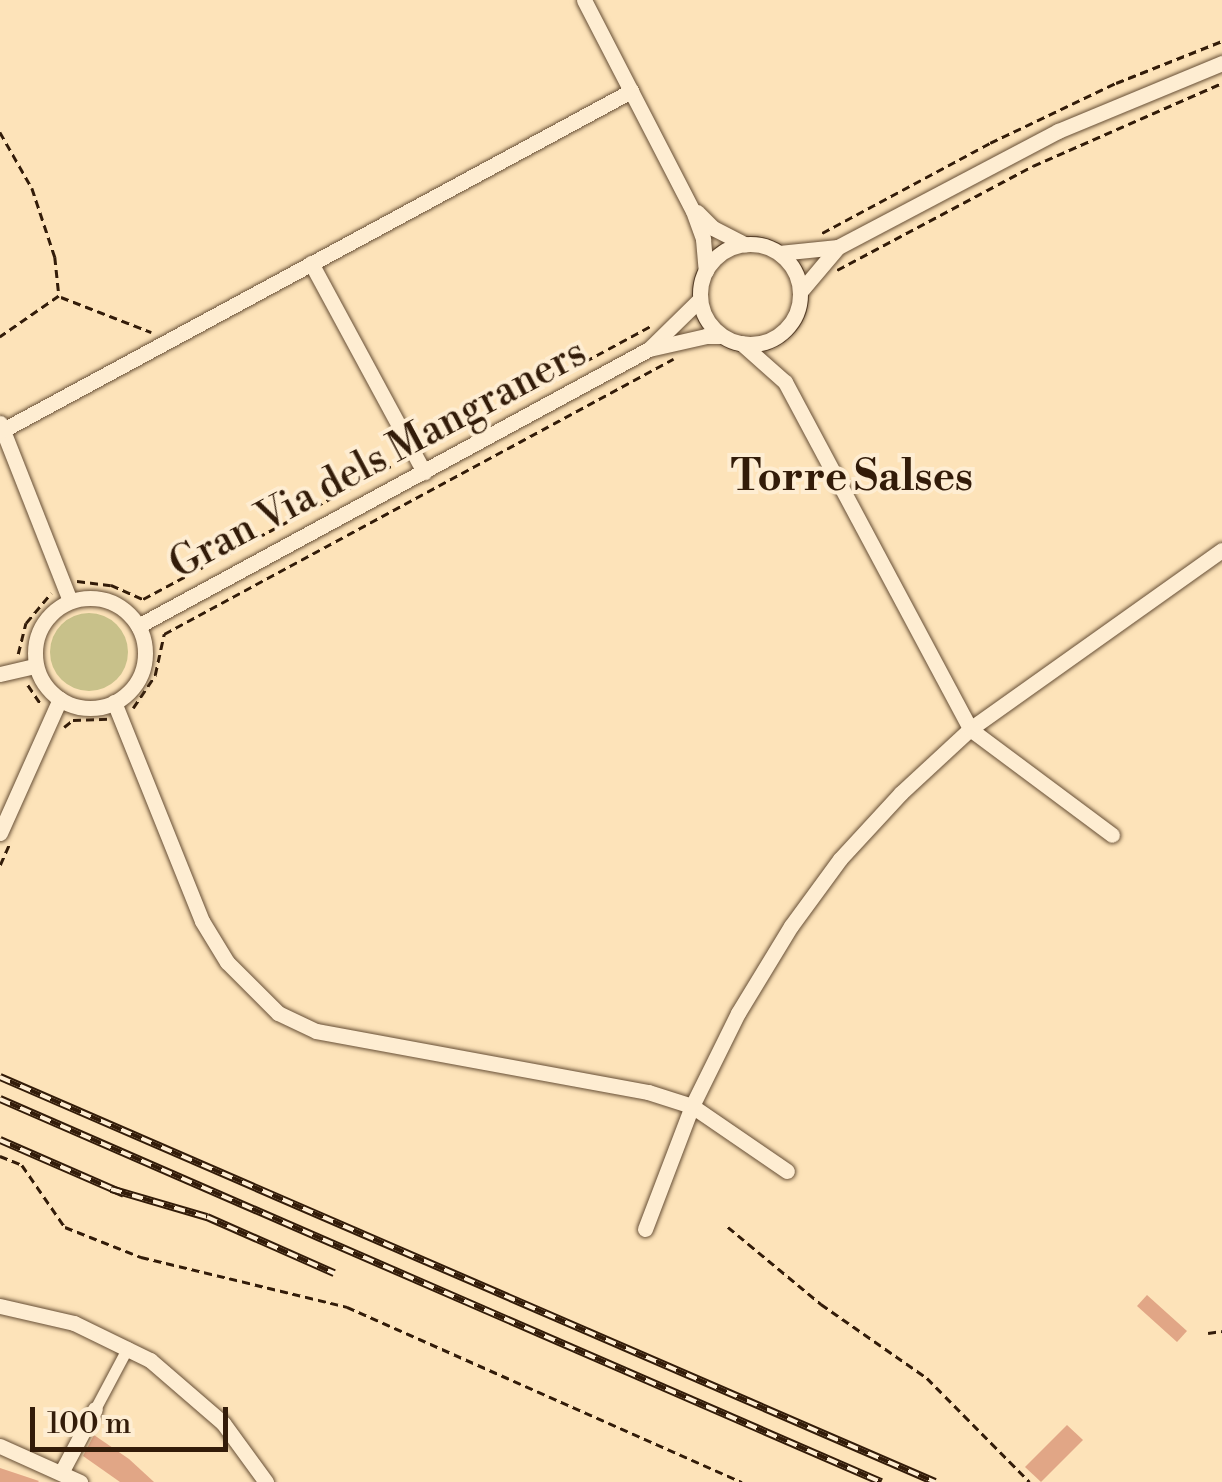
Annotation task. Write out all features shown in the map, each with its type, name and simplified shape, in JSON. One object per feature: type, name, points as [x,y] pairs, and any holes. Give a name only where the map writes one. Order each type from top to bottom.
[{"type":"street","points":[[584,0],[688,200],[705,264],[693,298],[715,341],[757,344],[779,335],[838,247]]},
{"type":"street","points":[[688,200],[713,228],[739,242],[783,248],[838,247],[1058,131],[1222,63]]},
{"type":"street","points":[[70,601],[2,426],[160,346],[631,90]]},
{"type":"street","points":[[705,264],[739,242]]},
{"type":"street","points":[[783,248],[808,292]]},
{"type":"street","points":[[311,263],[424,472]]},
{"type":"street","name":"Gran Via dels Mangraners","points":[[649,350],[693,298]]},
{"type":"street","name":"Gran Via dels Mangraners","points":[[138,626],[649,350],[715,341]]},
{"type":"street","points":[[741,343],[784,382],[970,729],[1112,835]]},
{"type":"street","points":[[645,1229],[692,1106],[747,997],[807,903],[882,812],[970,729],[1222,550]]},
{"type":"street","points":[[70,601],[109,601],[138,626],[144,640],[142,669],[136,682],[114,702],[87,708],[60,699],[42,679],[36,666],[41,627],[70,601]]},
{"type":"street","points":[[0,674],[36,666]]},
{"type":"street","points":[[8,833],[60,699]]},
{"type":"street","points":[[114,702],[202,921],[227,962],[278,1012],[316,1031],[648,1092],[692,1106],[787,1171]]},
{"type":"street","points":[[0,1306],[59,1318],[128,1347],[177,1380],[209,1408],[266,1482]]},
{"type":"street","points":[[59,1476],[128,1347]]},
{"type":"street","points":[[0,1446],[59,1476],[80,1482]]},
{"type":"path","points":[[819,235],[1116,83],[1222,42]]},
{"type":"path","points":[[833,272],[1032,166],[1222,83]]},
{"type":"path","points":[[0,132],[32,188],[56,257],[59,296]]},
{"type":"path","points":[[750,236],[783,248],[808,292],[804,320],[776,348],[754,354],[715,341],[693,298],[705,264],[750,236]]},
{"type":"path","points":[[0,337],[59,296]]},
{"type":"path","points":[[59,296],[151,332],[160,346]]},
{"type":"path","points":[[70,575],[78,582],[111,585],[143,599],[664,319]]},
{"type":"path","points":[[132,714],[155,675],[164,634],[678,357]]},
{"type":"path","points":[[14,660],[30,614],[55,587]]},
{"type":"path","points":[[22,679],[40,701],[40,712]]},
{"type":"path","points":[[62,730],[73,720],[114,721]]},
{"type":"path","points":[[0,865],[8,833]]},
{"type":"path","points":[[0,1156],[22,1165],[65,1228],[141,1257],[347,1307],[422,1336],[742,1482]]},
{"type":"path","points":[[728,1227],[821,1304],[928,1378],[1030,1482]]},
{"type":"path","points":[[1208,1334],[1222,1331]]},
{"type":"shaded area","points":[[81,613],[97,613],[122,630],[128,652],[122,674],[111,685],[97,691],[81,691],[56,674],[50,660],[50,644],[67,619]]},
{"type":"building","points":[[1147,1295],[1187,1331],[1177,1342],[1137,1306]]},
{"type":"building","points":[[1067,1425],[1083,1440],[1041,1482],[1025,1467]]},
{"type":"building","points":[[94,1435],[154,1482],[120,1482],[83,1456]]},
{"type":"building","points":[[0,1468],[39,1481],[0,1482]]},
{"type":"railway","points":[[0,1077],[935,1482]]},
{"type":"railway","points":[[0,1099],[881,1482]]},
{"type":"railway","points":[[0,1140],[124,1194]]},
{"type":"railway","points":[[111,1189],[207,1217],[334,1273]]},
{"type":"district","name":"Torre Salses","points":[[852,478]]}]
